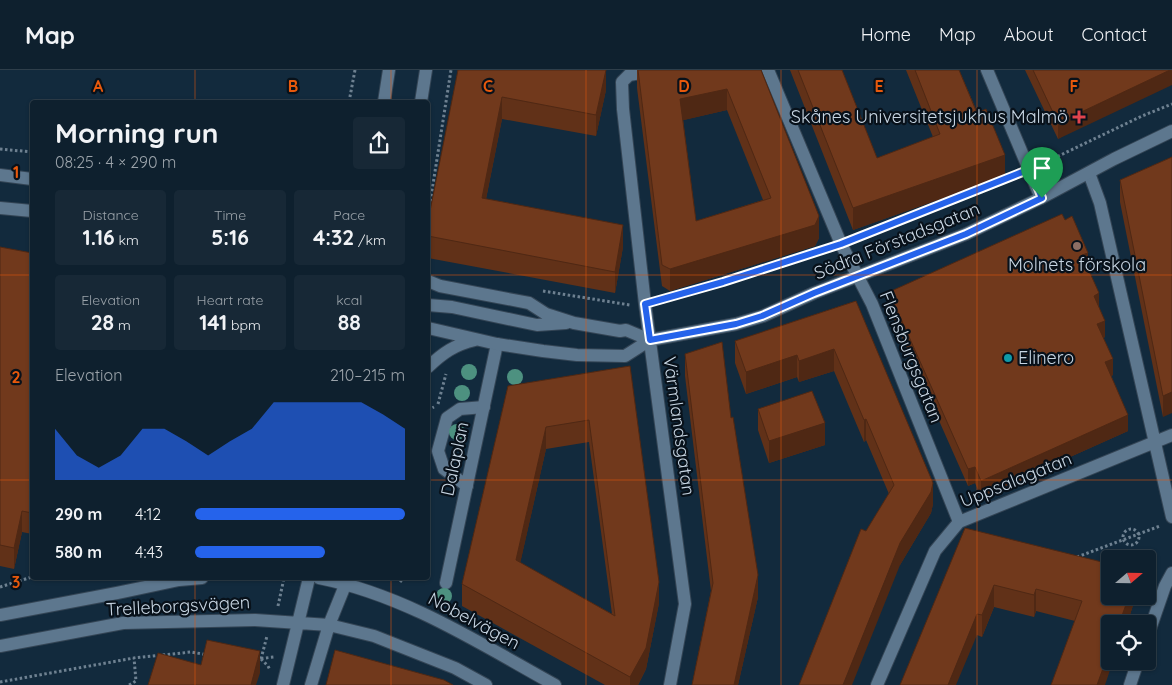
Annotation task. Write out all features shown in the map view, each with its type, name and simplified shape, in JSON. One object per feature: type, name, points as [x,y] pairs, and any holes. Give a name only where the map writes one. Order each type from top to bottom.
[{"type":"street","points":[[384,100],[389,70]]},
{"type":"street","points":[[421,100],[426,70]]},
{"type":"street","name":"Värmlandsgatan","points":[[657,70],[629,75],[622,82],[623,109],[645,304],[685,604],[670,685]]},
{"type":"street","name":"Flensburgsgatan","points":[[768,70],[841,244],[872,304],[959,522]]},
{"type":"street","points":[[987,70],[1042,198]]},
{"type":"street","name":"Södra Förstadsgatan","points":[[430,328],[498,344],[577,356],[625,356],[650,340],[736,324],[754,318],[966,234],[1042,198],[1114,158],[1172,131]]},
{"type":"street","points":[[1089,173],[1100,203],[1156,443],[1168,521]]},
{"type":"street","points":[[0,175],[30,179]]},
{"type":"street","points":[[0,208],[30,210]]},
{"type":"street","points":[[430,281],[440,286],[529,303],[546,314],[574,323],[626,330],[650,340]]},
{"type":"street","points":[[430,305],[537,325],[574,323]]},
{"type":"street","points":[[430,365],[447,350],[477,339]]},
{"type":"street","name":"Dalaplan","points":[[446,582],[498,344]]},
{"type":"street","points":[[467,486],[444,469],[438,451],[447,418],[460,410],[484,407]]},
{"type":"street","name":"Uppsalagatan","points":[[877,685],[935,551],[959,522],[1172,436]]},
{"type":"street","points":[[1155,615],[1165,586],[1172,574]]},
{"type":"street","name":"Trelleborgsvägen","points":[[0,615],[179,580]]},
{"type":"street","points":[[283,685],[309,580]]},
{"type":"street","points":[[311,685],[329,625],[347,580]]},
{"type":"street","name":"Nobelvägen","points":[[347,580],[397,601],[462,633],[555,685]]},
{"type":"street","name":"Trelleborgsvägen","points":[[0,646],[123,623],[255,620],[329,625]]},
{"type":"street","points":[[329,625],[374,636],[455,668],[486,685]]},
{"type":"street","points":[[1130,685],[1135,670]]},
{"type":"path","points":[[349,100],[355,70]]},
{"type":"path","points":[[430,203],[451,70]]},
{"type":"path","points":[[536,290],[629,305],[645,304],[723,282],[841,244],[1030,169],[1142,116],[1172,104]]},
{"type":"path","points":[[0,149],[30,152]]},
{"type":"path","points":[[1071,559],[1139,534],[1168,521]]},
{"type":"path","points":[[1133,528],[1139,534],[1139,539],[1132,545],[1127,544],[1123,540],[1123,533],[1127,529],[1133,528]]},
{"type":"path","points":[[0,587],[30,578]]},
{"type":"path","points":[[261,659],[265,641]]},
{"type":"path","points":[[0,682],[134,658],[191,652],[210,655]]},
{"type":"path","points":[[249,660],[273,657]]},
{"type":"path","points":[[130,685],[136,681],[134,658]]},
{"type":"building","points":[[458,70],[606,70],[596,115],[502,97],[482,198],[623,225],[615,272],[430,236],[430,211]]},
{"type":"building","points":[[638,70],[761,70],[819,216],[815,225],[670,269],[662,265]],"holes":[[[727,89],[771,198],[696,221],[680,99]]]},
{"type":"building","points":[[798,70],[842,70],[877,158],[940,134],[915,70],[959,70],[977,113],[986,109],[1005,155],[853,208]]},
{"type":"building","points":[[1033,70],[1170,70],[1058,123]]},
{"type":"building","points":[[1172,157],[1172,392],[1163,396],[1120,180]]},
{"type":"building","name":"Elinero","points":[[1062,214],[1065,220],[1072,216],[1088,253],[1082,255],[1099,293],[1094,296],[1105,321],[1097,324],[1113,359],[1105,362],[1128,415],[981,481],[975,467],[968,469],[889,292]]},
{"type":"building","points":[[0,247],[30,253],[30,513],[22,511],[14,548],[0,545]]},
{"type":"building","points":[[856,301],[933,483],[931,492],[900,543],[843,685],[799,685],[861,529],[866,531],[894,485],[834,349],[799,361],[797,355],[746,372],[735,341]]},
{"type":"building","points":[[722,342],[731,418],[733,417],[758,575],[734,685],[692,685],[713,583],[685,354]]},
{"type":"building","points":[[630,366],[659,582],[646,648],[630,677],[462,584],[508,386]],"holes":[[[589,420],[615,616],[516,560],[546,427]]]},
{"type":"building","points":[[812,391],[825,423],[769,441],[758,409]]},
{"type":"building","points":[[965,528],[1101,562],[1101,605],[1126,605],[1122,615],[1101,615],[1102,670],[1097,685],[1051,685],[1082,601],[1036,589],[1034,595],[994,585],[982,615],[977,614],[948,685],[900,685]]},
{"type":"building","points":[[207,640],[260,651],[251,685],[148,685],[158,653],[201,665]]},
{"type":"building","points":[[335,650],[444,680],[453,685],[326,685]]},
{"type":"place","name":"Skånes Universitetsjukhus Malmö","points":[[1079,117]]},
{"type":"place","name":"Molnets förskola","points":[[1077,246]]},
{"type":"place","name":"Elinero","points":[[1008,358]]},
{"type":"route","points":[[1030,169],[1042,198],[966,234],[814,293],[762,316],[736,324],[650,340],[645,304],[723,282],[841,244],[1030,169]]}]
